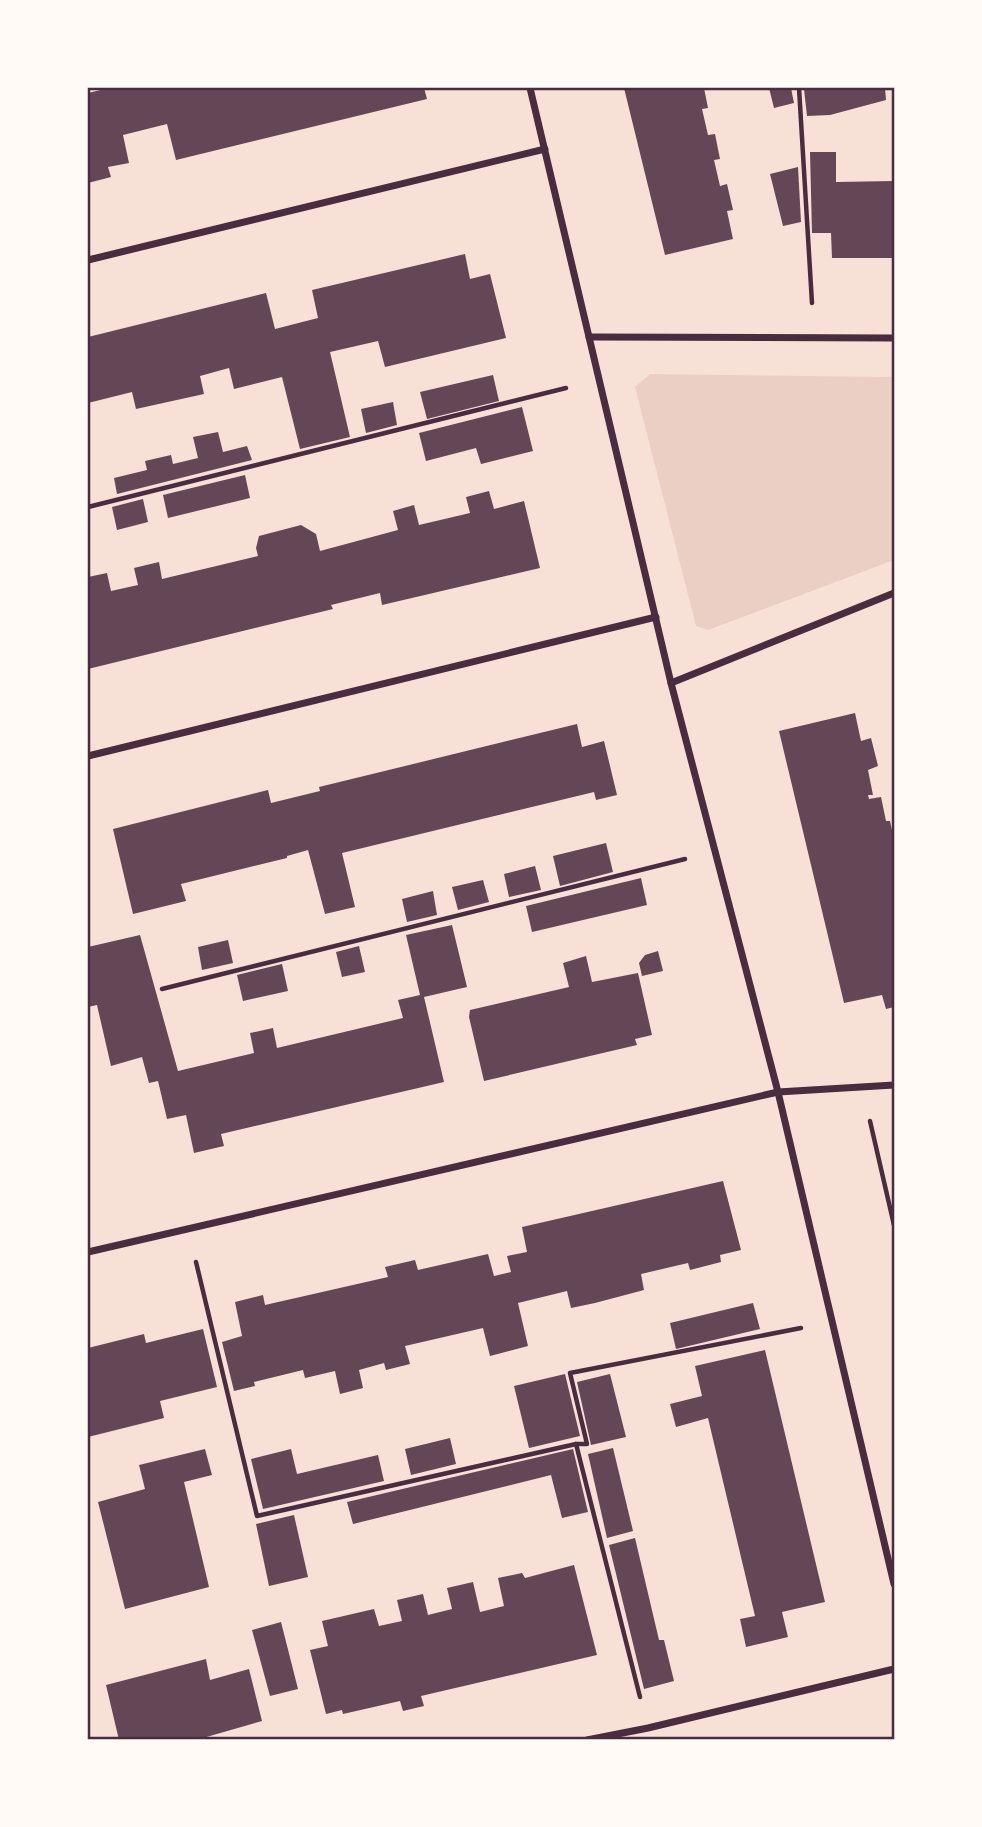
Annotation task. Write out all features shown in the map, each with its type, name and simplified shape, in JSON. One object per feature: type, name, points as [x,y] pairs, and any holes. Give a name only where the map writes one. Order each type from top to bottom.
[{"type":"street","points":[[530,88],[671,683],[778,1092],[894,1584]]},
{"type":"street","points":[[88,260],[545,149]]},
{"type":"street","points":[[589,337],[894,338]]},
{"type":"street","points":[[671,683],[894,593]]},
{"type":"street","points":[[88,756],[656,617]]},
{"type":"street","points":[[88,1252],[778,1092],[894,1085]]},
{"type":"street","points":[[587,1740],[894,1669]]},
{"type":"path","points":[[799,88],[814,337]]},
{"type":"path","points":[[88,507],[599,379]]},
{"type":"path","points":[[162,989],[716,852]]},
{"type":"path","points":[[862,1087],[894,1225]]},
{"type":"path","points":[[188,1229],[257,1516],[576,1444],[587,1444],[570,1373],[832,1321]]},
{"type":"path","points":[[576,1444],[648,1728]]},
{"type":"shaded area","points":[[650,374],[894,377],[894,560],[708,630],[696,626],[635,387]]},
{"type":"building","points":[[109,88],[424,88],[427,99],[176,160],[167,124],[123,135],[129,163],[108,167],[111,177],[88,183],[88,93]]},
{"type":"building","points":[[624,88],[704,88],[708,108],[702,109],[708,135],[715,134],[720,159],[714,160],[720,186],[727,184],[733,210],[727,211],[733,239],[665,255]]},
{"type":"building","points":[[769,88],[791,88],[794,103],[774,108]]},
{"type":"building","points":[[885,88],[886,100],[830,115],[807,116],[804,89]]},
{"type":"building","points":[[810,152],[836,152],[836,182],[894,181],[894,258],[832,258],[831,233],[812,233]]},
{"type":"building","points":[[798,167],[801,222],[783,226],[770,174]]},
{"type":"building","points":[[465,254],[470,279],[490,274],[506,338],[385,367],[378,341],[330,352],[350,437],[300,449],[282,377],[234,389],[229,368],[200,376],[204,394],[136,409],[132,392],[88,403],[88,337],[266,293],[275,329],[318,318],[312,290]]},
{"type":"building","points":[[493,375],[499,401],[427,419],[420,392]]},
{"type":"building","points":[[393,402],[397,425],[366,433],[361,409]]},
{"type":"building","points":[[522,407],[533,451],[481,464],[476,448],[426,461],[419,433]]},
{"type":"building","points":[[218,432],[223,452],[247,446],[252,460],[117,494],[114,478],[147,470],[145,461],[171,455],[173,464],[198,458],[193,437]]},
{"type":"building","points":[[245,475],[250,498],[168,518],[163,495]]},
{"type":"building","points":[[489,491],[494,509],[524,501],[540,568],[382,605],[380,593],[331,605],[333,609],[88,669],[88,577],[107,573],[111,591],[138,585],[134,568],[159,562],[162,579],[258,556],[256,548],[259,536],[301,525],[316,534],[320,551],[398,530],[393,511],[414,505],[419,525],[470,513],[466,497]]},
{"type":"building","points":[[143,499],[148,522],[117,530],[112,507]]},
{"type":"building","points":[[855,713],[861,741],[871,738],[878,766],[868,770],[873,795],[868,795],[869,799],[881,797],[886,821],[890,821],[894,840],[894,1007],[886,1009],[882,995],[844,1003],[779,731]]},
{"type":"building","points":[[577,724],[582,747],[604,741],[617,795],[596,800],[594,792],[342,853],[355,907],[325,914],[308,850],[287,858],[181,884],[186,901],[133,914],[113,829],[268,790],[271,803],[320,791],[319,787]]},
{"type":"building","points":[[606,843],[613,872],[560,886],[553,856]]},
{"type":"building","points":[[535,866],[541,890],[509,897],[504,874]]},
{"type":"building","points":[[641,878],[647,905],[532,932],[526,906]]},
{"type":"building","points":[[483,880],[489,902],[458,910],[452,887]]},
{"type":"building","points":[[433,891],[437,915],[407,922],[402,899]]},
{"type":"building","points":[[452,925],[467,987],[424,997],[444,1082],[221,1134],[224,1146],[194,1153],[186,1115],[167,1119],[158,1081],[149,1083],[142,1057],[111,1066],[97,1005],[88,1007],[88,947],[140,935],[178,1071],[254,1053],[250,1033],[273,1028],[277,1048],[403,1018],[398,1000],[420,995],[406,935]]},
{"type":"building","points":[[228,940],[233,963],[202,970],[198,947]]},
{"type":"building","points":[[359,946],[365,972],[342,977],[336,952]]},
{"type":"building","points":[[658,951],[663,971],[642,976],[639,963],[645,955]]},
{"type":"building","points":[[586,956],[592,982],[638,973],[652,1035],[635,1039],[637,1045],[484,1081],[469,1017],[470,1010],[569,987],[563,963]]},
{"type":"building","points":[[282,964],[288,991],[243,1001],[237,975]]},
{"type":"building","points":[[723,1181],[741,1250],[720,1255],[721,1262],[690,1270],[688,1263],[641,1274],[644,1290],[595,1303],[571,1308],[567,1291],[518,1303],[528,1346],[490,1356],[483,1328],[405,1346],[410,1364],[386,1370],[384,1363],[359,1370],[363,1388],[340,1394],[335,1371],[305,1378],[303,1370],[254,1382],[255,1386],[234,1391],[222,1342],[242,1336],[235,1302],[263,1295],[265,1305],[388,1277],[385,1267],[415,1260],[418,1270],[488,1254],[494,1276],[511,1272],[507,1256],[527,1252],[522,1227]]},
{"type":"building","points":[[753,1303],[760,1329],[676,1349],[670,1323]]},
{"type":"building","points":[[203,1329],[217,1387],[160,1401],[164,1418],[88,1437],[88,1348],[144,1334],[146,1343]]},
{"type":"building","points":[[765,1350],[825,1602],[782,1612],[788,1637],[746,1647],[740,1619],[755,1616],[708,1418],[676,1427],[670,1404],[702,1396],[695,1366]]},
{"type":"building","points":[[565,1374],[580,1436],[529,1448],[514,1386]]},
{"type":"building","points":[[610,1374],[626,1437],[591,1445],[577,1382]]},
{"type":"building","points":[[450,1438],[456,1464],[411,1475],[405,1449]]},
{"type":"building","points":[[613,1448],[633,1531],[607,1538],[588,1454]]},
{"type":"building","points":[[205,1449],[212,1475],[184,1482],[209,1587],[125,1609],[98,1502],[145,1489],[139,1465]]},
{"type":"building","points":[[291,1449],[297,1474],[378,1455],[384,1481],[263,1509],[251,1459]]},
{"type":"building","points":[[573,1449],[588,1512],[562,1518],[551,1475],[353,1524],[347,1502]]},
{"type":"building","points":[[294,1515],[308,1577],[269,1586],[256,1524]]},
{"type":"building","points":[[635,1538],[659,1640],[664,1640],[674,1681],[644,1689],[609,1545]]},
{"type":"building","points":[[574,1565],[597,1655],[421,1696],[424,1706],[403,1711],[400,1701],[343,1714],[342,1710],[326,1714],[310,1650],[328,1646],[322,1621],[374,1609],[379,1626],[402,1621],[397,1600],[423,1594],[428,1615],[452,1609],[447,1588],[473,1582],[480,1612],[504,1606],[498,1578],[522,1573],[525,1578]]},
{"type":"building","points":[[281,1622],[298,1689],[270,1696],[252,1630]]},
{"type":"building","points":[[206,1659],[210,1680],[249,1669],[262,1721],[196,1740],[119,1740],[106,1685]]}]
